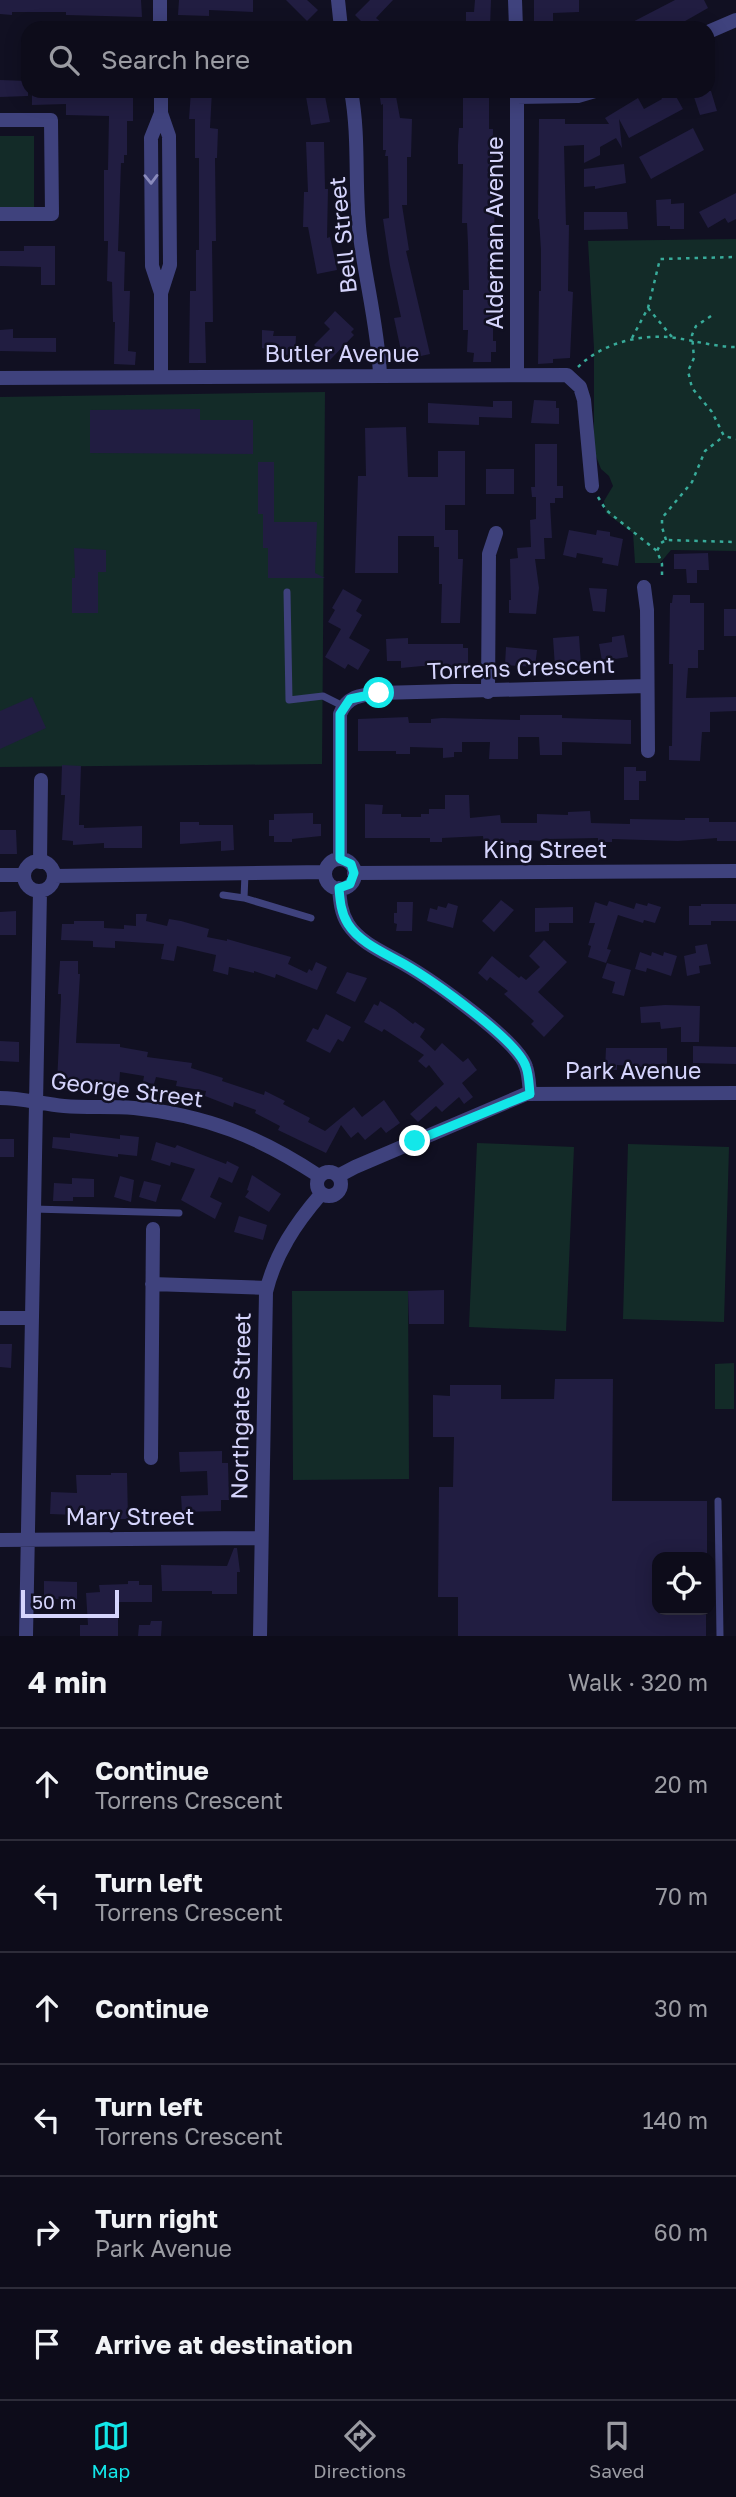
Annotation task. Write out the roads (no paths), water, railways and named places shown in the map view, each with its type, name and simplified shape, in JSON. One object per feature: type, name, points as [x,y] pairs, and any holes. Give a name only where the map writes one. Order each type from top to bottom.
[{"type":"street","points":[[160,0],[160,21]]},
{"type":"street","points":[[338,0],[340,21]]},
{"type":"street","points":[[515,0],[516,21]]},
{"type":"street","points":[[715,29],[736,20]]},
{"type":"street","points":[[161,98],[161,113],[169,136],[170,265],[161,293],[161,377]]},
{"type":"street","name":"Bell Street","points":[[352,98],[356,120],[359,234],[379,349],[380,375]]},
{"type":"street","name":"Alderman Avenue","points":[[517,98],[517,374]]},
{"type":"street","points":[[0,120],[51,120],[52,214],[0,214]]},
{"type":"street","name":"Butler Avenue","points":[[0,378],[567,375],[580,387],[584,400],[592,486]]},
{"type":"street","points":[[488,692],[489,554],[496,533]]},
{"type":"street","points":[[644,587],[647,610],[648,751]]},
{"type":"street","name":"Torrens Crescent","points":[[343,706],[350,699],[379,693],[647,686]]},
{"type":"street","points":[[340,859],[340,714],[343,706]]},
{"type":"street","points":[[40,862],[41,779]]},
{"type":"street","points":[[340,859],[351,864],[354,873],[350,884],[339,888],[330,885],[325,872],[332,861],[340,859]]},
{"type":"street","points":[[40,862],[50,867],[54,876],[50,887],[40,891],[29,887],[24,875],[31,864],[40,862]]},
{"type":"street","name":"King Street","points":[[354,873],[736,871]]},
{"type":"street","points":[[54,876],[325,872]]},
{"type":"street","points":[[0,876],[24,875]]},
{"type":"street","points":[[339,888],[346,922],[356,935],[429,979],[496,1032],[526,1066],[530,1094]]},
{"type":"street","points":[[26,1636],[40,891]]},
{"type":"street","name":"Park Avenue","points":[[338,1176],[391,1151],[530,1094],[736,1093]]},
{"type":"street","name":"George Street","points":[[0,1098],[62,1106],[133,1108],[192,1116],[266,1143],[319,1176]]},
{"type":"street","points":[[330,1172],[338,1176],[341,1185],[336,1194],[321,1194],[316,1184],[319,1176],[330,1172]]},
{"type":"street","name":"Northgate Street","points":[[260,1636],[267,1288],[283,1247],[303,1215],[321,1194]]},
{"type":"street","points":[[151,1458],[153,1229]]},
{"type":"street","points":[[152,1284],[267,1288]]},
{"type":"street","points":[[0,1318],[31,1318]]},
{"type":"street","name":"Mary Street","points":[[0,1540],[260,1538]]},
{"type":"lane","points":[[287,592],[289,700],[323,696],[343,706]]},
{"type":"lane","points":[[244,898],[245,874]]},
{"type":"lane","points":[[223,894],[311,918]]},
{"type":"lane","points":[[33,1209],[179,1213]]},
{"type":"lane","points":[[718,1501],[720,1636]]}]
